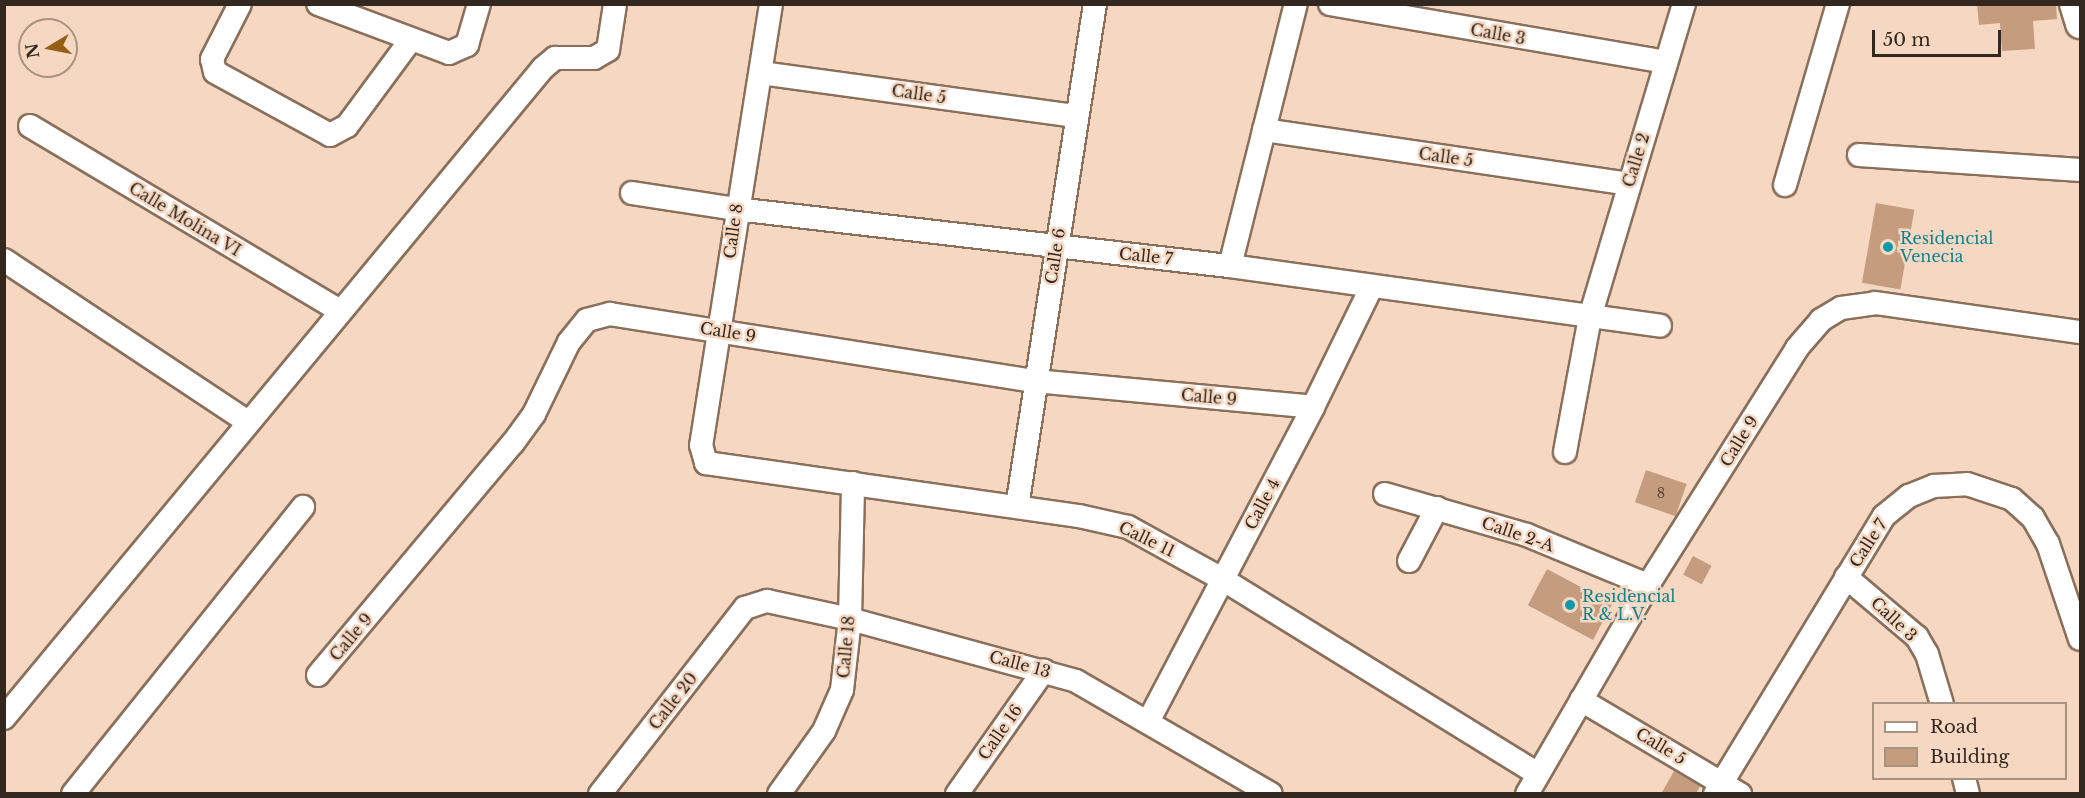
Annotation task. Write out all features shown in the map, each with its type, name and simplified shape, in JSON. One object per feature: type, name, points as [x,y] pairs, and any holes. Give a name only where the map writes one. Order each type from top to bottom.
[{"type":"main road","points":[[2074,4],[2080,24]]},
{"type":"street","points":[[240,4],[212,59],[215,72],[330,135],[347,126],[410,40]]},
{"type":"street","points":[[318,4],[435,51],[460,51],[473,33],[479,4]]},
{"type":"street","points":[[4,718],[112,580],[184,493],[248,422],[543,68],[555,58],[594,57],[608,50],[615,4]]},
{"type":"street","name":"Calle 8","points":[[702,458],[701,445],[721,330],[736,208],[761,73],[771,4]]},
{"type":"street","name":"Calle 6","points":[[1017,507],[1095,4]]},
{"type":"street","points":[[1230,266],[1296,4]]},
{"type":"street","name":"Calle 3","points":[[1330,4],[1444,14],[1666,62]]},
{"type":"street","name":"Calle 2","points":[[1565,452],[1590,317],[1628,184],[1684,4]]},
{"type":"street","points":[[1785,185],[1838,4]]},
{"type":"street","name":"Calle 5","points":[[761,73],[1076,116]]},
{"type":"street","name":"Calle Molina VI","points":[[30,126],[340,311]]},
{"type":"street","name":"Calle 5","points":[[1264,130],[1628,184]]},
{"type":"street","points":[[1858,155],[2080,170]]},
{"type":"street","name":"Calle 7","points":[[632,193],[736,208],[1230,266],[1371,288],[1660,326]]},
{"type":"street","points":[[4,260],[248,422]]},
{"type":"street","name":"Calle 4","points":[[1149,720],[1313,407],[1371,288]]},
{"type":"street","name":"Calle 9","points":[[1532,784],[1648,585],[1797,348],[1817,324],[1835,311],[1875,303],[2080,332]]},
{"type":"street","name":"Calle 9","points":[[318,675],[513,442],[534,414],[569,342],[587,320],[610,314],[1035,381],[1313,407]]},
{"type":"street","name":"Calle 11","points":[[702,458],[713,465],[1017,507],[1128,527],[1222,579],[1532,784]]},
{"type":"street","name":"Calle 18","points":[[779,794],[834,712],[842,690],[850,619],[853,483]]},
{"type":"street","name":"Calle 7","points":[[1725,790],[1846,577],[1884,516],[1908,496],[1934,486],[1966,483],[1990,489],[2012,499],[2033,518],[2048,544],[2080,639]]},
{"type":"street","name":"Calle 2-A","points":[[1384,494],[1527,535],[1648,585]]},
{"type":"street","points":[[72,794],[303,507]]},
{"type":"street","points":[[1409,561],[1437,508]]},
{"type":"street","name":"Calle 3","points":[[1846,577],[1917,637],[1927,654],[1941,702]]},
{"type":"street","name":"Calle 13","points":[[746,608],[758,602],[775,602],[850,619],[1044,670],[1076,681],[1149,720],[1271,794]]},
{"type":"street","name":"Calle 20","points":[[600,794],[746,608]]},
{"type":"street","name":"Calle 16","points":[[957,794],[1044,670]]},
{"type":"street","name":"Calle 5","points":[[1581,700],[1725,790]]},
{"type":"building","points":[[1977,4],[2056,4],[2057,19],[2033,21],[2035,49],[2002,51],[2000,23],[1979,25]]},
{"type":"building","name":"Residencial Venecia","points":[[1876,203],[1914,210],[1900,290],[1862,283]]},
{"type":"building","points":[[1646,470],[1687,484],[1676,516],[1635,502]]},
{"type":"building","points":[[1693,556],[1712,566],[1702,584],[1683,575]]},
{"type":"building","name":"Residencial R & L.V.","points":[[1547,569],[1612,604],[1593,640],[1528,605]]},
{"type":"building","points":[[1674,771],[1700,786],[1696,794],[1661,794]]},
{"type":"place","name":"Residencial Venecia","points":[[1888,247]]},
{"type":"place","name":"Residencial R & L.V.","points":[[1570,605]]}]
